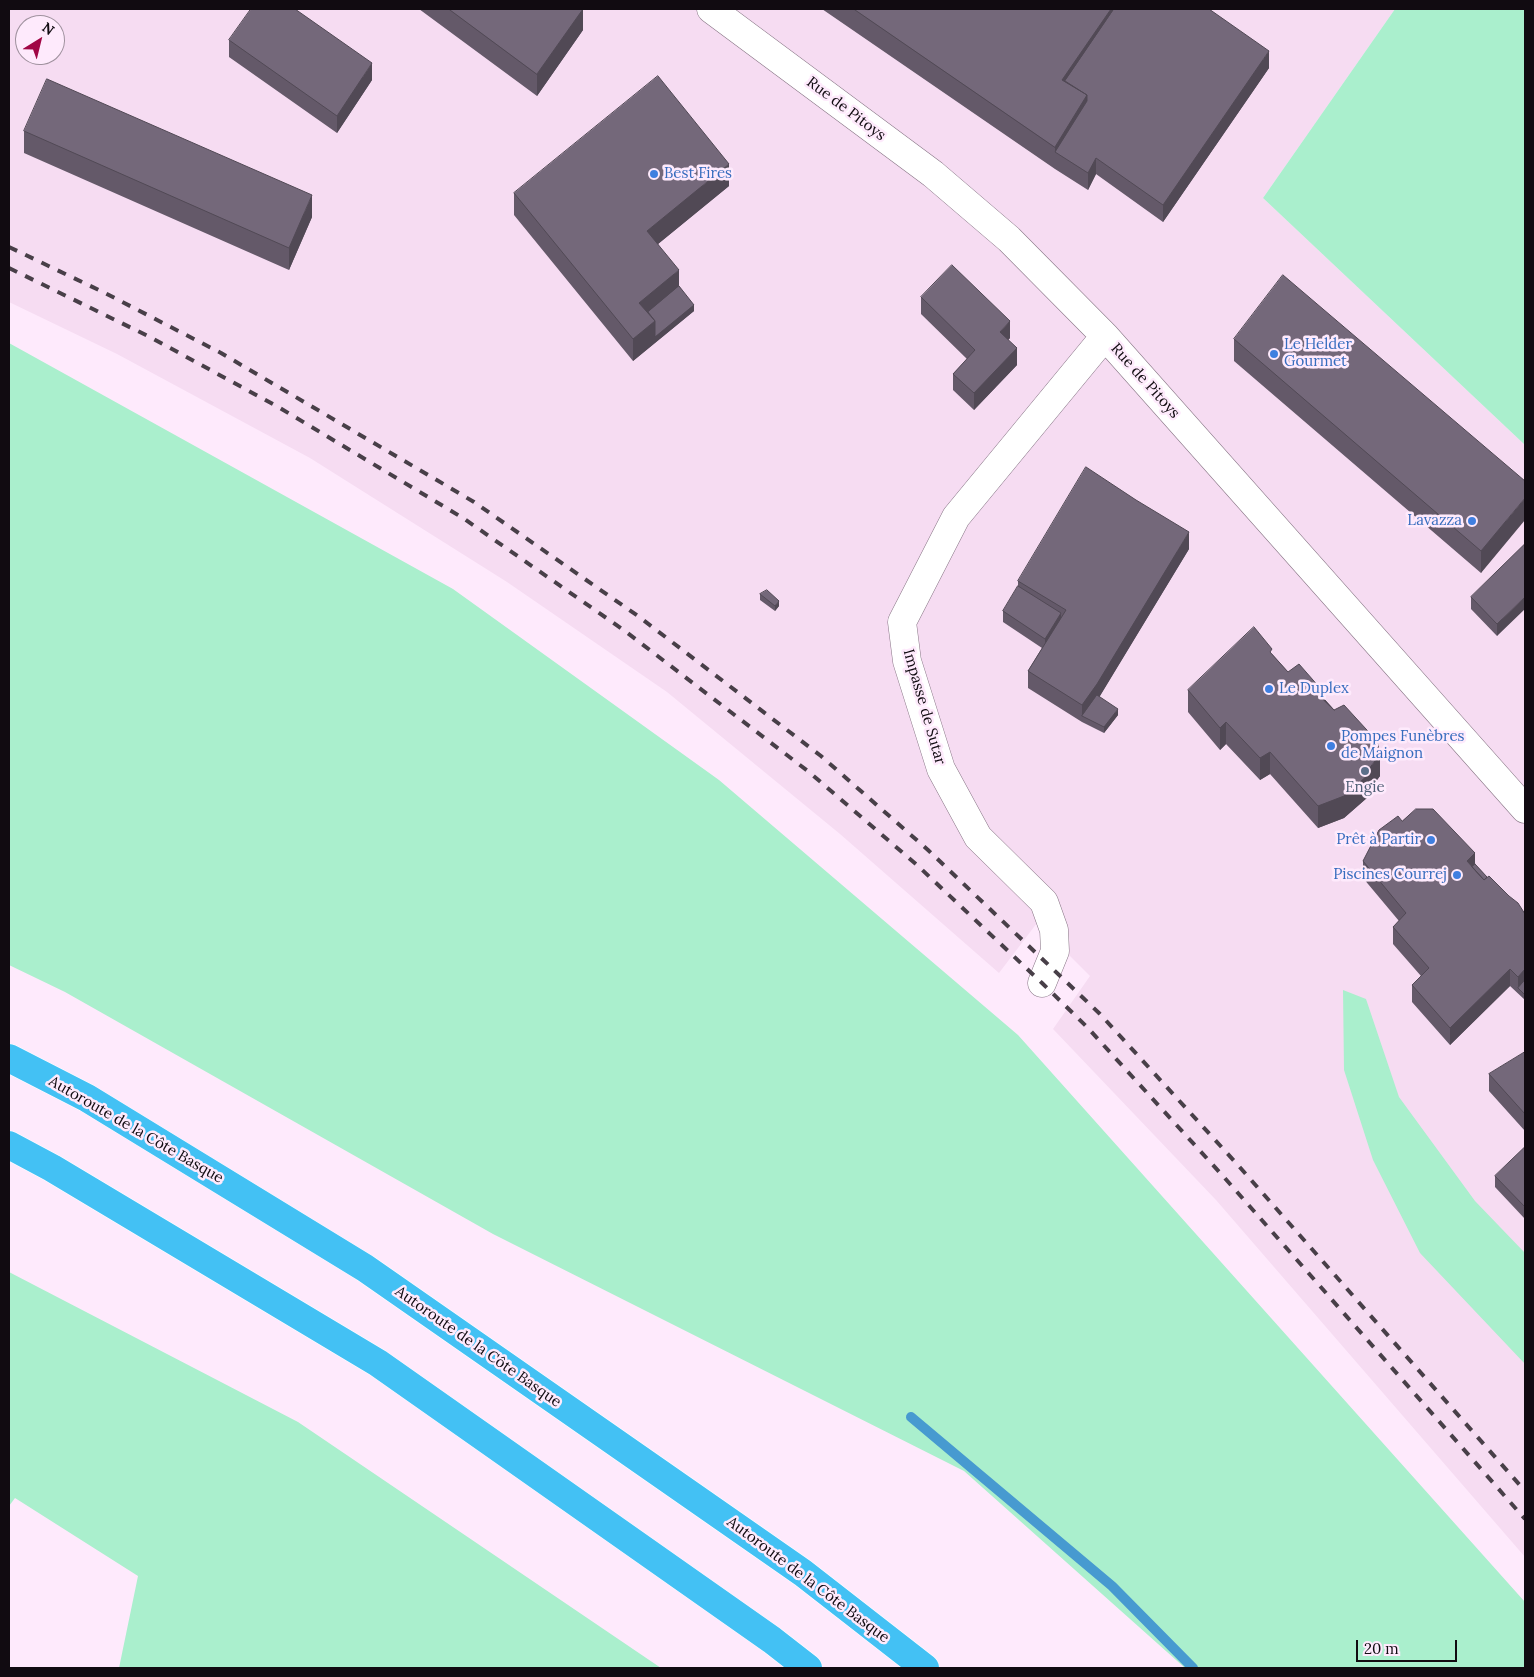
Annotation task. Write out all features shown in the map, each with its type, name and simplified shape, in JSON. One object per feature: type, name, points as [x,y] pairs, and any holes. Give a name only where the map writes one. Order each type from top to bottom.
[{"type":"highway","name":"Autoroute de la Côte Basque","points":[[9,1058],[87,1098],[365,1268],[803,1573],[925,1668]]},
{"type":"highway","points":[[9,1145],[52,1168],[378,1363],[772,1640],[808,1668]]},
{"type":"street","name":"Rue de Pitoys","points":[[711,9],[933,174],[1009,240],[1105,336],[1525,809]]},
{"type":"street","name":"Impasse de Sutar","points":[[1042,983],[1055,951],[1054,930],[1044,902],[978,836],[941,769],[907,661],[902,622],[956,517],[1105,336]]},
{"type":"shaded area","points":[[9,9],[1395,9],[1263,198],[1525,445],[1525,1557],[1216,1200],[1053,1029],[1090,976],[1037,923],[999,973],[840,834],[667,692],[507,582],[310,458],[117,354],[9,302]]},
{"type":"green space","points":[[1395,9],[1525,9],[1525,445],[1263,198]]},
{"type":"green space","points":[[9,343],[453,589],[719,780],[1018,1035],[1525,1602],[1525,1668],[1185,1668],[964,1471],[493,1234],[65,992],[9,965]]},
{"type":"green space","points":[[1343,990],[1366,999],[1399,1097],[1475,1201],[1525,1253],[1525,1364],[1420,1253],[1373,1160],[1344,1070]]},
{"type":"green space","points":[[9,1272],[298,1422],[661,1668],[119,1668],[138,1576],[15,1498],[9,1506]]},
{"type":"building","points":[[251,9],[295,9],[372,63],[337,116],[229,40]]},
{"type":"building","points":[[449,9],[583,9],[537,74]]},
{"type":"building","points":[[854,9],[1111,9],[1062,80],[1087,95],[1055,147]]},
{"type":"building","points":[[1114,9],[1209,9],[1269,51],[1163,205],[1096,158],[1088,173],[1055,152],[1087,101],[1087,95],[1065,81]]},
{"type":"building","points":[[658,76],[729,164],[647,231],[679,270],[639,303],[655,321],[633,339],[514,193]]},
{"type":"building","points":[[47,79],[312,195],[289,248],[24,131]]},
{"type":"building","points":[[952,265],[1010,321],[1000,332],[1017,348],[974,393],[953,374],[975,350],[921,297]]},
{"type":"building","points":[[1283,275],[1525,481],[1525,498],[1481,551],[1234,339]]},
{"type":"building","points":[[679,286],[694,305],[655,337],[655,321],[648,312]]},
{"type":"building","points":[[1086,467],[1189,532],[1097,684],[1082,705],[1028,671],[1066,610],[1018,581]]},
{"type":"building","points":[[1525,544],[1525,597],[1497,624],[1471,597]]},
{"type":"building","points":[[1018,586],[1061,613],[1045,639],[1003,611]]},
{"type":"building","points":[[767,590],[779,601],[775,606],[760,594]]},
{"type":"building","points":[[1254,627],[1272,649],[1270,652],[1288,672],[1299,664],[1320,688],[1316,692],[1334,710],[1344,705],[1377,741],[1380,754],[1366,773],[1368,775],[1344,796],[1318,806],[1270,752],[1260,758],[1226,722],[1220,728],[1188,690]]},
{"type":"building","points":[[1097,695],[1118,709],[1104,727],[1082,716]]},
{"type":"building","points":[[1416,809],[1433,809],[1475,853],[1467,861],[1484,880],[1489,876],[1518,903],[1525,914],[1525,969],[1518,977],[1510,969],[1450,1028],[1412,985],[1429,968],[1393,927],[1406,913],[1363,861],[1379,830],[1398,816],[1402,821]]},
{"type":"building","points":[[1475,864],[1487,877],[1484,880],[1472,867]]},
{"type":"building","points":[[1525,980],[1525,995],[1518,988]]},
{"type":"building","points":[[1525,1052],[1525,1114],[1489,1074]]},
{"type":"building","points":[[1525,1147],[1525,1207],[1495,1176]]},
{"type":"waterway","points":[[911,1417],[1112,1586],[1193,1668]]},
{"type":"railway","points":[[9,247],[105,293],[221,353],[474,502],[638,616],[821,756],[928,850],[1100,1014],[1237,1164],[1525,1491]]},
{"type":"railway","points":[[9,268],[150,337],[280,408],[463,518],[625,631],[809,772],[917,865],[1087,1027],[1223,1176],[1525,1519]]},
{"type":"place","name":"Best Fires","points":[[654,174]]},
{"type":"place","name":"Le Helder Gourmet","points":[[1274,354]]},
{"type":"place","name":"Lavazza","points":[[1472,521]]},
{"type":"place","name":"Le Duplex","points":[[1269,689]]},
{"type":"place","name":"Pompes Funèbres de Maignon","points":[[1331,746]]},
{"type":"place","name":"Engie","points":[[1365,771]]},
{"type":"place","name":"Prêt à Partir","points":[[1431,840]]},
{"type":"place","name":"Piscines Courrej","points":[[1457,875]]}]
